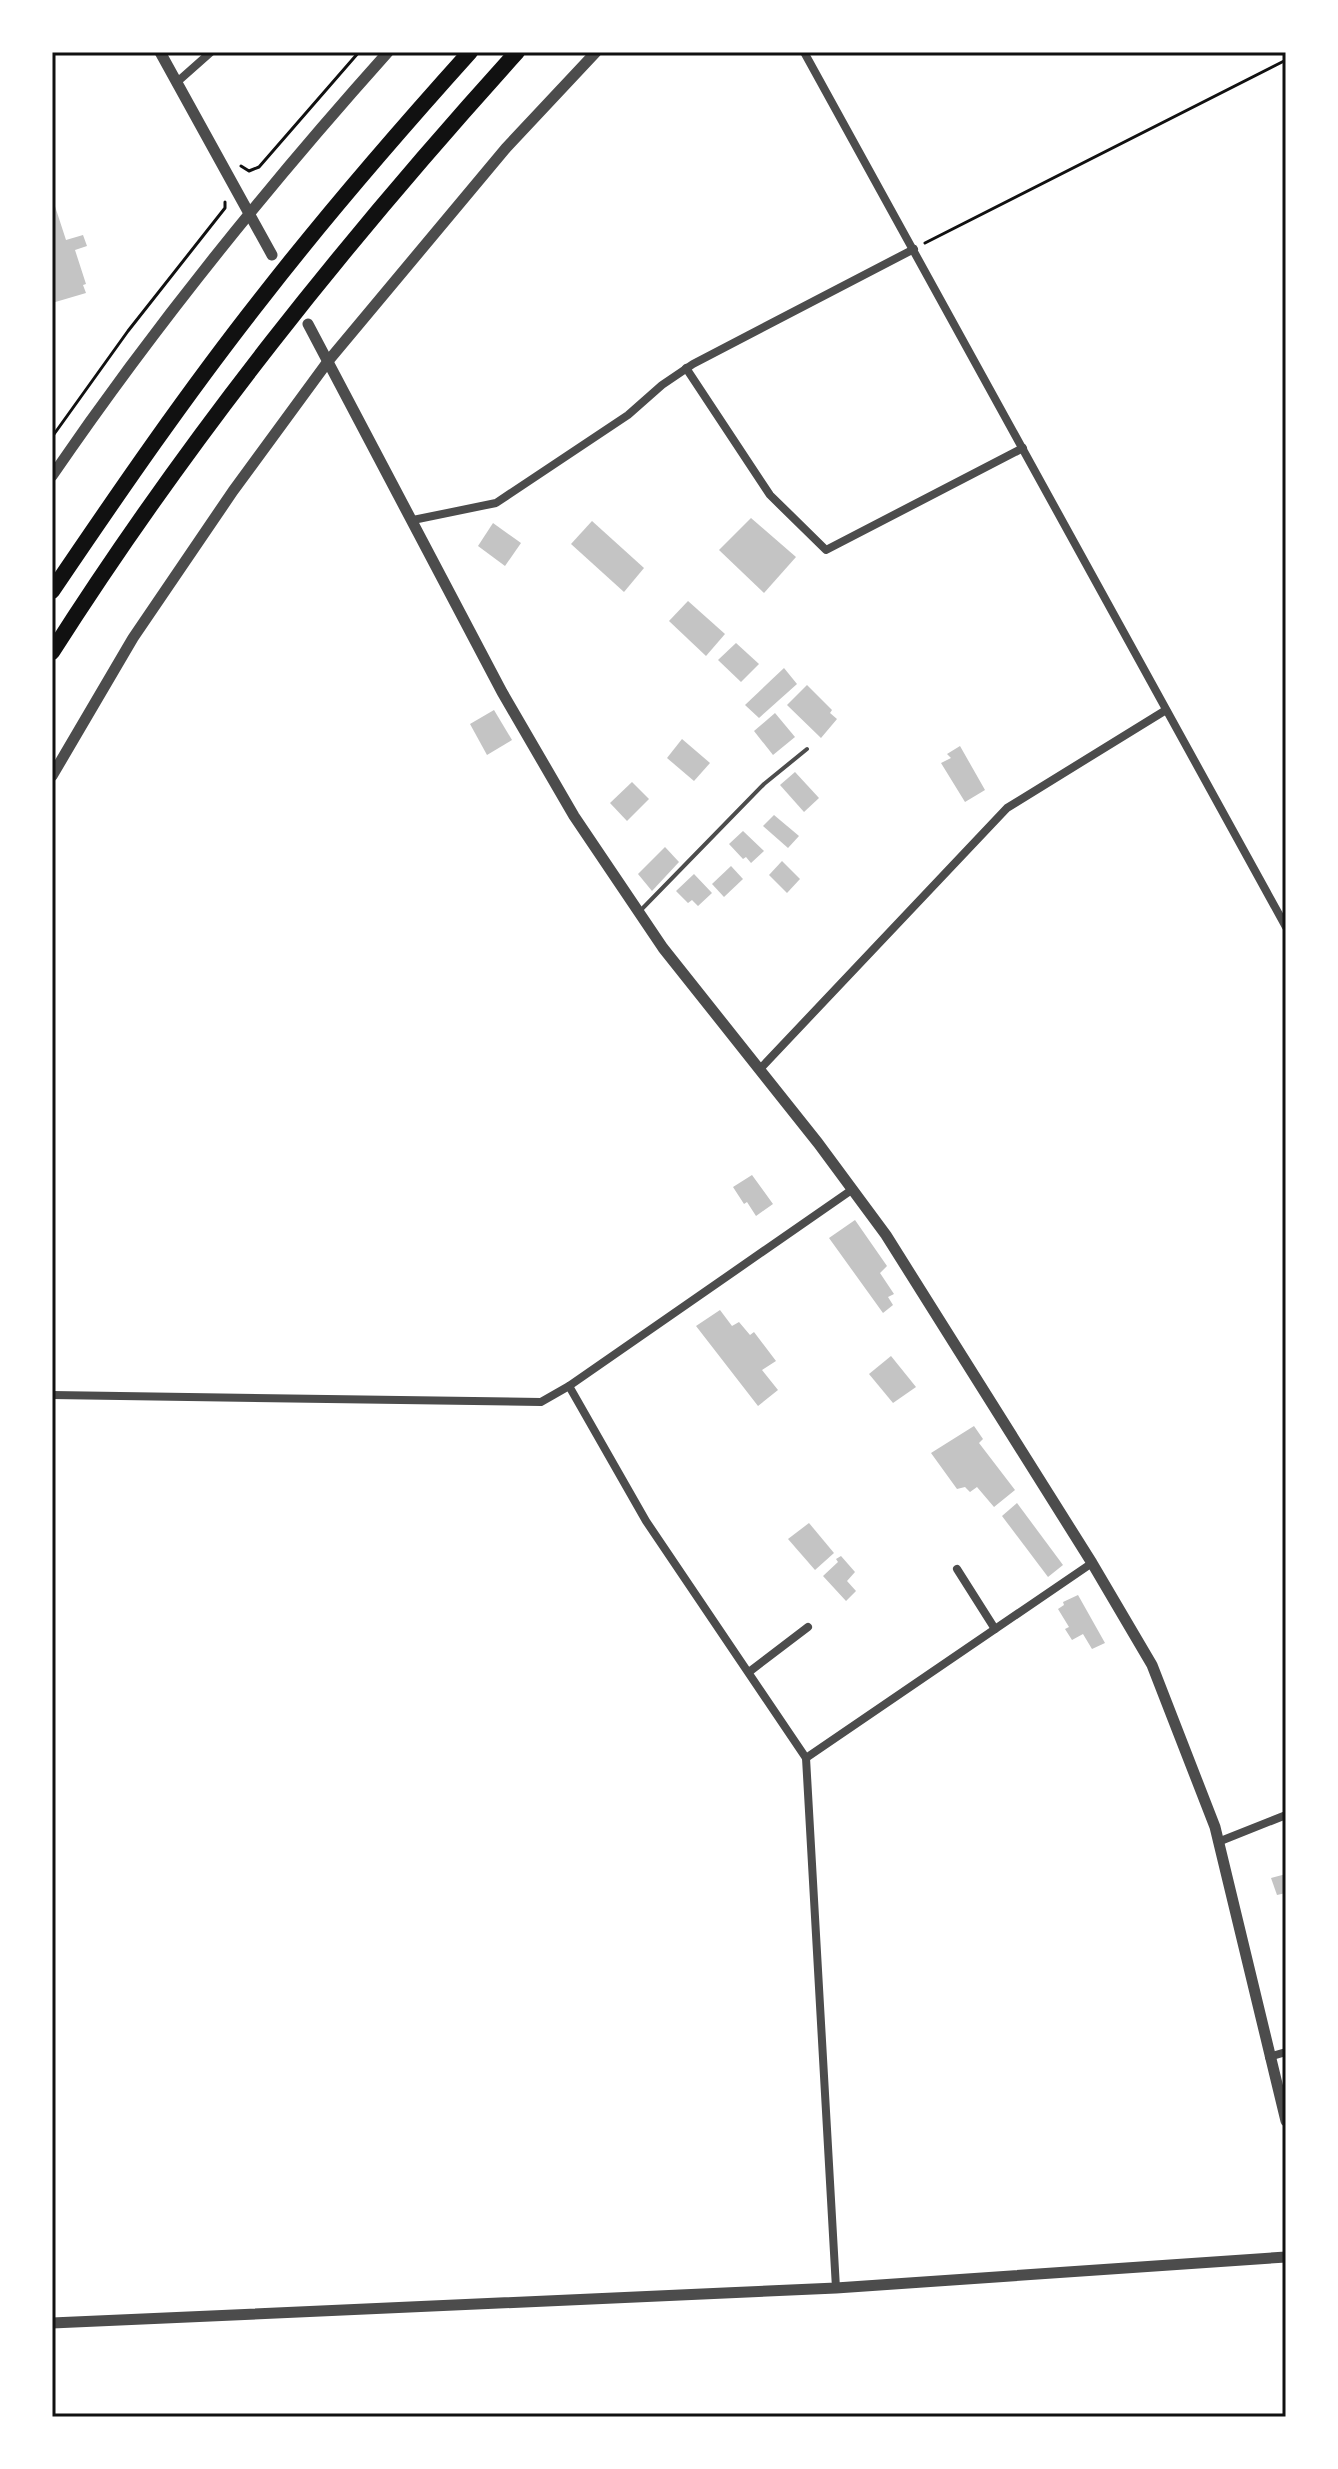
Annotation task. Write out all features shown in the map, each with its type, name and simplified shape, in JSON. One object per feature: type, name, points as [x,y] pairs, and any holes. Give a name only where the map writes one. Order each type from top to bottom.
[{"type":"highway","points":[[52,591],[127,480],[262,298],[470,52]]},
{"type":"highway","points":[[52,652],[155,499],[288,319],[429,150],[517,52]]},
{"type":"street","points":[[160,52],[272,255]]},
{"type":"street","points":[[176,83],[211,52]]},
{"type":"street","points":[[52,476],[95,413],[248,215],[388,52]]},
{"type":"street","points":[[52,776],[133,638],[233,491],[329,360],[506,148],[596,52]]},
{"type":"street","points":[[804,52],[1286,927]]},
{"type":"street","points":[[413,520],[496,503],[628,415],[686,368],[914,249]]},
{"type":"street","points":[[308,324],[535,752],[574,816],[663,948],[853,1189],[911,1274],[1092,1563],[1152,1665],[1215,1827],[1286,2121]]},
{"type":"street","points":[[686,368],[770,495],[826,550],[1023,448]]},
{"type":"street","points":[[759,1070],[1007,808],[1166,710]]},
{"type":"street","points":[[52,1395],[541,1402],[569,1386],[853,1189]]},
{"type":"street","points":[[569,1386],[646,1521],[806,1758],[836,2288]]},
{"type":"street","points":[[806,1758],[1092,1563]]},
{"type":"street","points":[[957,1569],[995,1629]]},
{"type":"street","points":[[749,1672],[808,1627]]},
{"type":"street","points":[[1218,1842],[1286,1815]]},
{"type":"street","points":[[1269,2057],[1286,2052]]},
{"type":"street","points":[[52,2323],[836,2288],[1286,2257]]},
{"type":"lane","points":[[638,913],[764,784],[807,749]]},
{"type":"path","points":[[238,163],[249,171],[259,167],[359,52]]},
{"type":"path","points":[[914,249],[1286,60]]},
{"type":"path","points":[[52,437],[128,331],[225,208],[226,194]]},
{"type":"building","points":[[52,197],[66,240],[83,235],[87,246],[75,250],[86,293],[52,303]]},
{"type":"building","points":[[751,518],[796,557],[764,593],[719,550]]},
{"type":"building","points":[[592,521],[644,568],[624,592],[571,544]]},
{"type":"building","points":[[493,523],[521,543],[505,566],[478,546]]},
{"type":"building","points":[[688,601],[725,634],[706,656],[669,621]]},
{"type":"building","points":[[736,643],[759,664],[741,682],[718,660]]},
{"type":"building","points":[[784,668],[797,684],[759,718],[745,705]]},
{"type":"building","points":[[807,685],[837,719],[821,738],[787,705]]},
{"type":"building","points":[[494,710],[512,740],[487,755],[470,724]]},
{"type":"building","points":[[775,713],[795,737],[773,755],[754,731]]},
{"type":"building","points":[[682,739],[710,763],[694,781],[667,758]]},
{"type":"building","points":[[960,746],[985,790],[965,802],[941,763],[951,758],[947,754]]},
{"type":"building","points":[[795,772],[819,798],[804,812],[780,785]]},
{"type":"building","points":[[632,782],[649,799],[627,821],[610,803]]},
{"type":"building","points":[[774,815],[799,836],[788,848],[763,826]]},
{"type":"building","points":[[743,831],[764,851],[751,863],[729,844]]},
{"type":"building","points":[[665,847],[679,862],[652,891],[638,874]]},
{"type":"building","points":[[782,861],[800,879],[787,893],[769,875]]},
{"type":"building","points":[[731,866],[743,879],[724,897],[712,884]]},
{"type":"building","points":[[694,874],[712,893],[698,906],[692,900],[688,903],[676,891]]},
{"type":"building","points":[[752,1175],[773,1204],[756,1216],[733,1187]]},
{"type":"building","points":[[855,1220],[887,1266],[880,1273],[894,1294],[888,1297],[893,1305],[883,1313],[829,1238]]},
{"type":"building","points":[[720,1310],[732,1326],[739,1322],[750,1335],[754,1332],[776,1361],[762,1370],[778,1390],[758,1406],[696,1326]]},
{"type":"building","points":[[891,1356],[916,1387],[893,1403],[869,1374]]},
{"type":"building","points":[[974,1426],[983,1439],[979,1443],[1015,1490],[994,1507],[977,1487],[970,1492],[965,1487],[957,1489],[931,1453]]},
{"type":"building","points":[[1017,1503],[1063,1565],[1048,1577],[1002,1516]]},
{"type":"building","points":[[809,1523],[834,1553],[815,1570],[788,1539]]},
{"type":"building","points":[[841,1556],[855,1572],[847,1581],[856,1591],[846,1601],[823,1576]]},
{"type":"building","points":[[1078,1595],[1105,1643],[1092,1649],[1083,1634],[1072,1640],[1065,1629],[1069,1627],[1058,1609],[1064,1605],[1063,1602]]},
{"type":"building","points":[[1286,1874],[1286,1893],[1277,1895],[1271,1878]]}]
